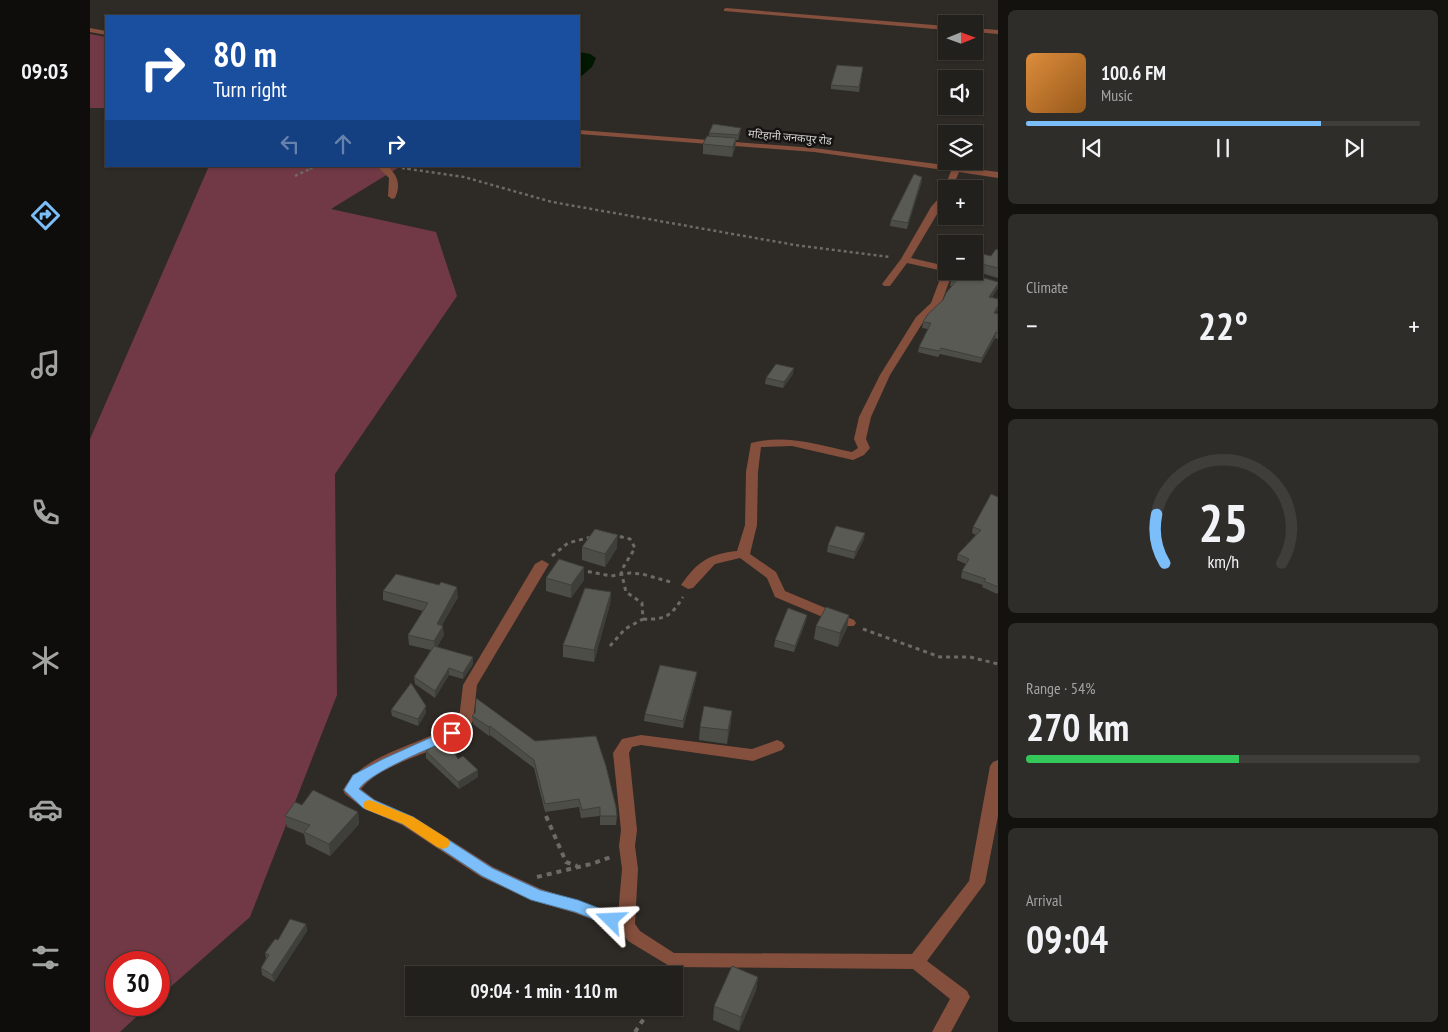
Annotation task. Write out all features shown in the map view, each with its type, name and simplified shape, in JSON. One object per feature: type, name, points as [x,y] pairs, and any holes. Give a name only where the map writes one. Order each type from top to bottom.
[{"type":"street","points":[[726,10],[938,27]]},
{"type":"street","points":[[90,30],[105,33]]},
{"type":"street","points":[[983,31],[998,32]]},
{"type":"street","name":"मटिहानी जनकपुर रोड","points":[[580,132],[814,150],[938,167]]},
{"type":"street","points":[[382,167],[391,174],[395,183],[392,196]]},
{"type":"street","name":"मटिहानी जनकपुर रोड","points":[[963,170],[998,175]]},
{"type":"street","points":[[887,284],[905,260],[938,203]]},
{"type":"street","points":[[905,260],[938,268]]},
{"type":"street","points":[[848,623],[780,594],[775,589],[774,578],[768,571],[748,562],[743,554],[751,525],[752,472],[756,445],[766,441],[786,440],[853,456],[860,453],[864,448],[860,439],[865,417],[885,375],[921,318],[936,304],[944,280]]},
{"type":"street","points":[[688,585],[710,561],[720,557],[743,554]]},
{"type":"street","points":[[542,564],[470,685],[466,721],[452,733],[358,779],[351,790],[368,804],[408,820],[487,872],[537,895],[578,907],[626,925],[634,936],[671,960],[916,962],[961,997],[941,1032]]},
{"type":"street","points":[[626,925],[630,869],[627,846],[629,830],[621,753],[626,743],[641,740],[753,755],[777,746]]},
{"type":"street","points":[[916,962],[977,883],[998,766]]},
{"type":"path","points":[[296,176],[314,167]]},
{"type":"path","points":[[382,167],[442,172],[552,202],[795,246],[873,254],[905,260]]},
{"type":"path","points":[[611,534],[630,539],[635,548],[622,574],[626,592],[642,603],[643,619]]},
{"type":"path","points":[[542,564],[568,543],[598,535]]},
{"type":"path","points":[[572,567],[593,574],[642,574],[688,585],[670,617],[660,620],[643,619],[625,629],[610,646]]},
{"type":"path","points":[[848,623],[940,657],[970,657],[998,664]]},
{"type":"path","points":[[546,816],[566,862],[578,866]]},
{"type":"path","points":[[534,878],[619,855],[628,857]]},
{"type":"path","points":[[635,1032],[646,1016]]},
{"type":"shaded area","points":[[90,34],[105,37],[105,108],[90,108]]},
{"type":"shaded area","points":[[580,52],[590,54],[596,58],[592,67],[580,77]]},
{"type":"shaded area","points":[[209,167],[399,167],[331,209],[436,232],[457,296],[335,474],[337,695],[250,917],[170,987],[170,951],[105,951],[105,1016],[137,1016],[120,1032],[90,1032],[90,439]]},
{"type":"building","points":[[837,65],[863,67],[859,87],[831,85]]},
{"type":"building","points":[[713,124],[741,128],[738,135],[709,133]]},
{"type":"building","points":[[707,136],[736,138],[733,147],[703,144]]},
{"type":"building","points":[[914,174],[922,177],[908,223],[891,220]]},
{"type":"building","points":[[996,249],[998,250],[998,268],[983,264],[983,254],[991,256]]},
{"type":"building","points":[[983,278],[998,282],[989,297],[998,299],[998,306],[994,313],[998,314],[998,333],[996,332],[982,358],[941,348],[939,351],[919,347],[931,323],[923,322],[928,314],[943,300],[956,281],[951,280],[983,280]]},
{"type":"building","points":[[776,364],[794,368],[784,382],[766,378]]},
{"type":"building","points":[[991,494],[998,497],[998,587],[984,581],[986,579],[962,571],[969,559],[958,554],[981,530],[973,527]]},
{"type":"building","points":[[836,526],[865,533],[855,552],[828,545]]},
{"type":"building","points":[[595,529],[618,535],[605,554],[582,547]]},
{"type":"building","points":[[559,559],[584,567],[571,585],[546,578]]},
{"type":"building","points":[[396,574],[439,585],[441,582],[457,587],[437,624],[443,626],[434,641],[408,635],[428,603],[383,591]]},
{"type":"building","points":[[585,588],[611,592],[594,650],[563,645]]},
{"type":"building","points":[[826,607],[849,615],[840,633],[816,626]]},
{"type":"building","points":[[788,608],[807,615],[795,646],[775,640]]},
{"type":"building","points":[[434,646],[473,657],[463,673],[449,668],[435,691],[414,677]]},
{"type":"building","points":[[660,665],[697,672],[683,721],[645,714]]},
{"type":"building","points":[[411,683],[426,706],[418,719],[391,710]]},
{"type":"building","points":[[476,698],[535,741],[596,736],[606,766],[617,816],[600,816],[600,807],[582,810],[579,799],[545,804],[534,760],[490,726],[472,716],[475,713]]},
{"type":"building","points":[[704,706],[732,711],[728,730],[700,727]]},
{"type":"building","points":[[446,739],[458,759],[463,756],[478,770],[458,782],[426,751]]},
{"type":"building","points":[[313,790],[358,812],[329,844],[304,832],[310,825],[285,816],[295,802],[302,805]]},
{"type":"building","points":[[290,919],[306,924],[272,975],[261,968],[269,955],[265,953],[275,939],[278,940]]},
{"type":"building","points":[[732,966],[758,977],[741,1017],[714,1006]]},
{"type":"slow traffic","points":[[370,805],[408,820],[443,843]]},
{"type":"route","points":[[452,733],[358,779],[351,790],[368,804],[408,820],[487,872],[537,895],[578,907],[611,920]]}]
